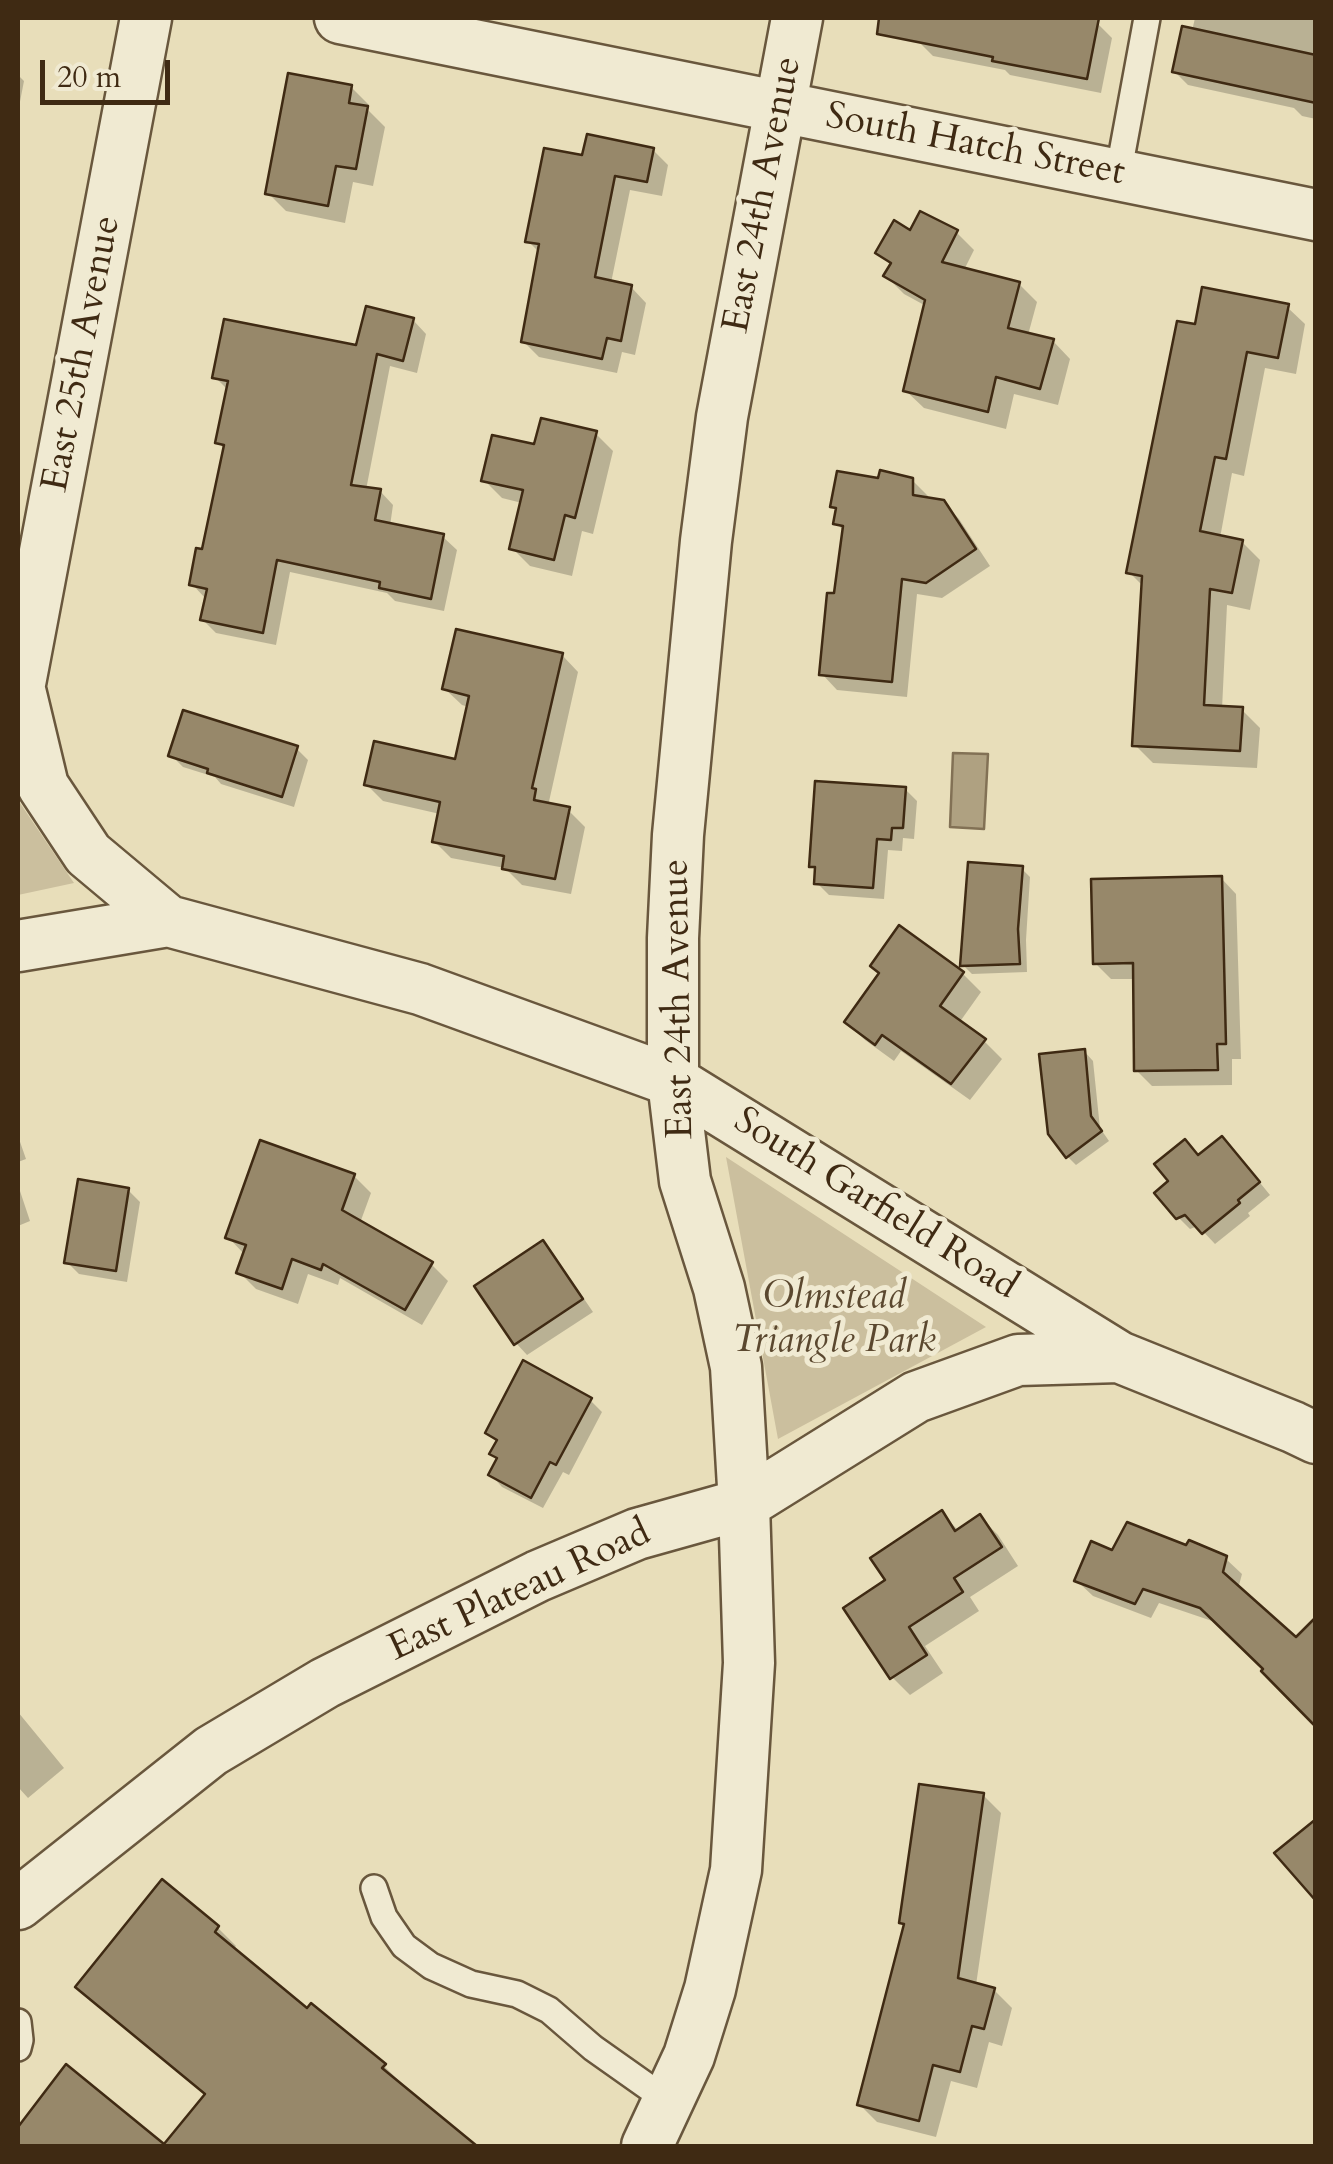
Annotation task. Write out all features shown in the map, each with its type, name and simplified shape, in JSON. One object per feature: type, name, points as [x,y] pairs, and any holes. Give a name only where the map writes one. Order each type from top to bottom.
[{"type":"street","name":"East 25th Avenue","points":[[146,18],[19,692],[44,786],[88,854],[168,921]]},
{"type":"street","name":"South Hatch Street","points":[[340,18],[1316,215]]},
{"type":"street","name":"East 24th Avenue","points":[[648,2146],[688,2056],[710,1989],[736,1870],[749,1663],[736,1367],[719,1288],[686,1182],[674,1081],[674,938],[678,836],[722,417],[797,18]]},
{"type":"street","name":"South Garfield Road","points":[[18,946],[168,921],[420,989],[674,1081],[1119,1356],[1316,1438]]},
{"type":"street","name":"East Plateau Road","points":[[18,1904],[211,1750],[325,1683],[538,1576],[637,1534],[744,1504],[916,1397],[1018,1360],[1119,1356]]},
{"type":"lane","points":[[1118,175],[1147,18]]},
{"type":"lane","points":[[374,1888],[384,1916],[404,1946],[431,1966],[471,1984],[516,1994],[548,2010],[593,2048],[668,2101]]},
{"type":"lane","points":[[18,2022],[18,2048]]},
{"type":"green space","points":[[18,800],[74,883],[18,895]]},
{"type":"green space","name":"Olmstead Triangle Park","points":[[726,1157],[986,1327],[778,1439]]},
{"type":"shaded area","points":[[953,753],[988,754],[984,829],[950,827]]},
{"type":"building","points":[[879,18],[1099,18],[1087,79],[877,34]]},
{"type":"building","points":[[1182,26],[1316,55],[1316,103],[1172,72]]},
{"type":"building","points":[[288,73],[352,85],[349,103],[368,106],[356,169],[336,166],[328,206],[265,194]]},
{"type":"building","points":[[587,134],[654,148],[647,182],[615,176],[595,277],[632,285],[621,341],[607,338],[602,359],[521,342],[539,244],[525,242],[544,148],[582,155]]},
{"type":"building","points":[[920,211],[958,230],[942,262],[1020,282],[1008,328],[1054,339],[1040,389],[996,377],[988,412],[903,391],[925,300],[883,276],[891,263],[875,253],[894,220],[910,230]]},
{"type":"building","points":[[1202,287],[1289,304],[1278,358],[1247,352],[1226,459],[1215,457],[1200,531],[1243,540],[1232,593],[1210,589],[1204,705],[1243,707],[1240,751],[1132,746],[1142,576],[1126,573],[1177,321],[1195,324]]},
{"type":"building","points":[[366,306],[414,318],[403,361],[377,354],[351,485],[381,489],[375,520],[444,534],[431,599],[379,588],[380,582],[277,560],[263,633],[200,620],[207,589],[189,585],[196,548],[202,549],[224,445],[215,443],[228,381],[212,378],[224,319],[356,345]]},
{"type":"building","points":[[541,418],[597,431],[575,518],[565,515],[554,560],[509,549],[523,490],[481,481],[492,435],[534,444]]},
{"type":"building","points":[[880,470],[913,478],[913,495],[944,500],[976,549],[926,583],[902,579],[892,682],[819,675],[827,593],[834,593],[843,526],[833,524],[836,508],[830,507],[837,471],[878,478]]},
{"type":"building","points":[[456,629],[563,653],[532,788],[536,789],[534,800],[570,807],[555,879],[502,869],[504,856],[432,842],[440,802],[364,785],[374,741],[455,759],[469,696],[442,689]]},
{"type":"building","points":[[183,710],[298,746],[282,797],[168,756]]},
{"type":"building","points":[[815,781],[906,787],[903,828],[892,828],[891,840],[877,839],[873,888],[814,884],[815,867],[809,867]]},
{"type":"building","points":[[968,862],[1023,866],[1018,929],[1020,964],[960,966]]},
{"type":"building","points":[[1222,876],[1226,1044],[1217,1044],[1218,1070],[1134,1071],[1133,963],[1093,964],[1091,879]]},
{"type":"building","points":[[899,925],[964,972],[940,1006],[986,1039],[951,1084],[882,1035],[875,1045],[844,1022],[879,973],[870,966]]},
{"type":"building","points":[[1085,1049],[1091,1116],[1102,1131],[1066,1158],[1048,1134],[1039,1054]]},
{"type":"building","points":[[1222,1136],[1260,1182],[1202,1234],[1185,1215],[1176,1219],[1154,1193],[1168,1181],[1154,1164],[1185,1139],[1198,1155]]},
{"type":"building","points":[[260,1140],[355,1174],[342,1210],[433,1262],[405,1310],[323,1264],[321,1270],[292,1259],[282,1289],[236,1273],[246,1245],[225,1238]]},
{"type":"building","points":[[78,1179],[129,1188],[116,1271],[64,1263]]},
{"type":"building","points":[[543,1240],[583,1299],[514,1345],[474,1286]]},
{"type":"building","points":[[523,1360],[592,1398],[556,1465],[550,1462],[531,1498],[488,1475],[497,1458],[489,1454],[497,1440],[485,1433]]},
{"type":"building","points":[[942,1510],[955,1531],[980,1514],[1002,1547],[954,1578],[963,1592],[909,1627],[927,1655],[890,1679],[843,1608],[885,1580],[870,1558]]},
{"type":"building","points":[[1127,1522],[1227,1556],[1223,1572],[1296,1637],[1316,1617],[1316,1727],[1200,1608],[1143,1589],[1135,1604],[1074,1581],[1091,1541],[1112,1550]]},
{"type":"building","points":[[919,1784],[984,1793],[958,1978],[995,1988],[984,2029],[972,2026],[960,2072],[933,2065],[919,2121],[857,2105],[904,1924],[899,1923]]},
{"type":"building","points":[[1316,1819],[1316,1901],[1274,1853]]},
{"type":"building","points":[[162,1879],[219,1926],[215,1932],[307,2008],[311,2003],[386,2064],[382,2068],[477,2146],[18,2146],[18,2127],[66,2064],[164,2144],[205,2094],[75,1987]]}]
